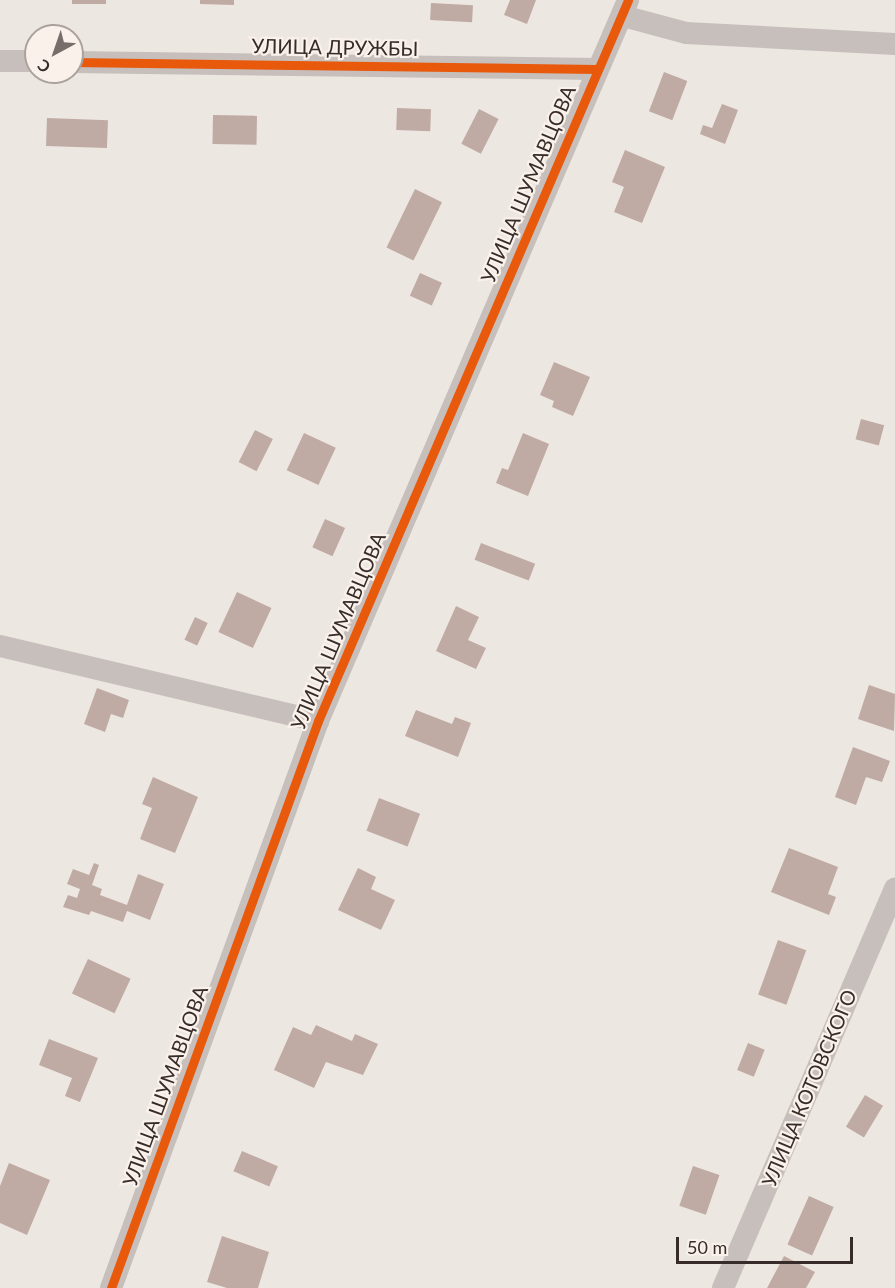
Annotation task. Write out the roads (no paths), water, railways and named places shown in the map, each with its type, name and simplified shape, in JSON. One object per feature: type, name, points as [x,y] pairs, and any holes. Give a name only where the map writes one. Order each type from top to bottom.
[{"type":"street","points":[[625,8],[686,33],[895,44]]},
{"type":"street","name":"УЛИЦА ШУМАВЦОВА","points":[[111,1288],[318,721],[625,8]]},
{"type":"street","points":[[0,61],[24,61]]},
{"type":"street","name":"УЛИЦА ДРУЖБЫ","points":[[84,62],[597,69]]},
{"type":"street","points":[[0,646],[318,721]]},
{"type":"street","name":"УЛИЦА КОТОВСКОГО","points":[[723,1288],[895,888]]}]
